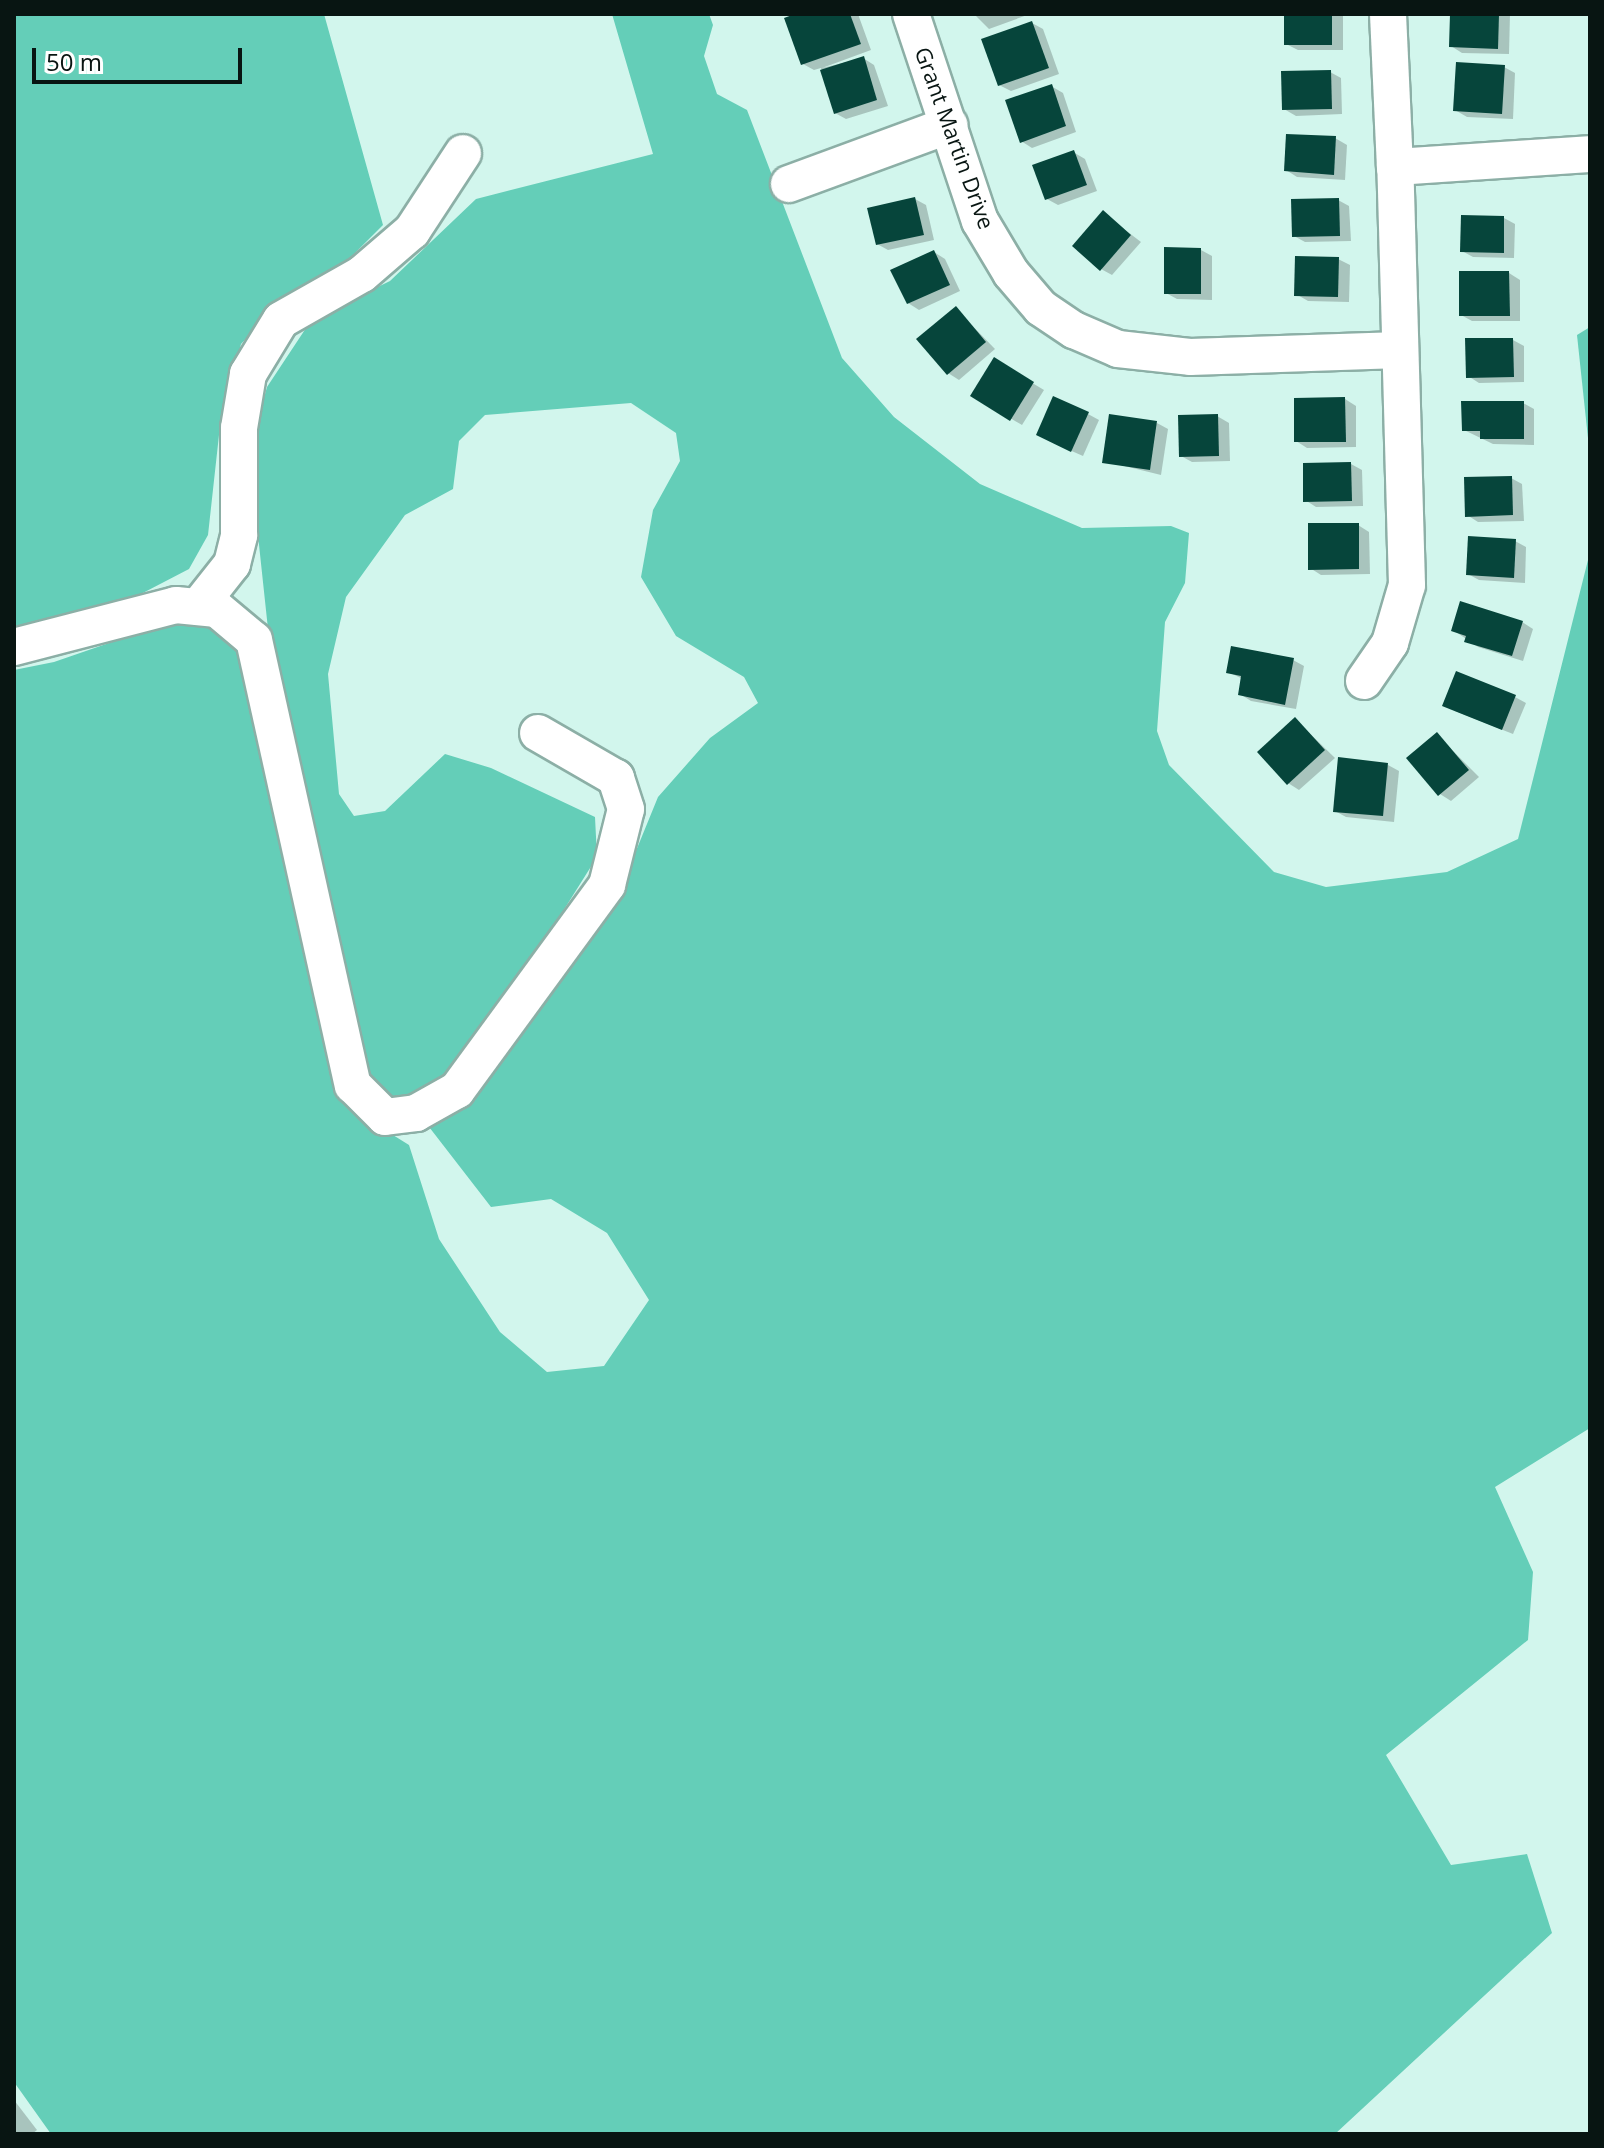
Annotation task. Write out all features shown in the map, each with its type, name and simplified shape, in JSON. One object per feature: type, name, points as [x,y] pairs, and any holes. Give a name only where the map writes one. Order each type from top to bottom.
[{"type":"street","name":"Grant Martin Drive","points":[[911,14],[980,221],[1011,273],[1041,308],[1074,330],[1118,349],[1190,357],[1400,350]]},
{"type":"street","points":[[1364,681],[1390,643],[1407,585],[1388,14]]},
{"type":"street","points":[[789,184],[949,125]]},
{"type":"street","points":[[198,607],[232,564],[239,535],[239,428],[248,374],[281,320],[362,274],[412,231],[463,153]]},
{"type":"street","points":[[1395,167],[1590,154]]},
{"type":"street","points":[[14,647],[176,605],[217,609],[254,640],[353,1085],[385,1117],[416,1113],[457,1090],[607,885],[626,809],[616,778],[538,733]]},
{"type":"green space","points":[[14,14],[324,14],[383,225],[343,265],[278,304],[241,344],[219,435],[208,535],[189,569],[112,609],[14,635]]},
{"type":"green space","points":[[612,14],[709,14],[713,25],[704,56],[717,94],[747,110],[842,358],[894,417],[980,484],[1082,528],[1171,526],[1189,533],[1185,583],[1165,622],[1157,731],[1169,765],[1274,872],[1326,887],[1447,872],[1518,839],[1590,552],[1590,1428],[1495,1487],[1533,1572],[1528,1640],[1386,1755],[1451,1865],[1527,1854],[1552,1933],[1335,2134],[51,2134],[14,2082],[14,670],[54,662],[170,622],[219,628],[249,666],[356,1112],[409,1145],[439,1239],[500,1332],[547,1372],[604,1366],[649,1300],[607,1233],[551,1199],[491,1207],[426,1123],[482,1090],[590,936],[629,868],[658,797],[710,738],[758,703],[744,677],[676,636],[641,577],[653,510],[680,461],[676,433],[631,403],[485,415],[459,441],[453,489],[405,515],[346,597],[328,674],[339,794],[354,816],[385,811],[445,754],[491,768],[595,817],[597,857],[464,1069],[420,1094],[395,1101],[365,1081],[268,629],[249,451],[267,387],[312,319],[390,281],[476,199],[653,154]]},
{"type":"green space","points":[[1590,327],[1590,457],[1577,335]]},
{"type":"building","points":[[795,14],[850,14],[861,44],[801,65],[784,18]]},
{"type":"building","points":[[1284,14],[1332,14],[1332,45],[1284,45]]},
{"type":"building","points":[[1450,14],[1499,14],[1498,49],[1449,47]]},
{"type":"building","points":[[1032,21],[1049,68],[998,86],[981,39]]},
{"type":"building","points":[[864,56],[877,100],[834,114],[820,70]]},
{"type":"building","points":[[1456,62],[1505,65],[1502,114],[1453,111]]},
{"type":"building","points":[[1331,70],[1332,109],[1282,110],[1281,71]]},
{"type":"building","points":[[1052,84],[1066,126],[1020,143],[1005,100]]},
{"type":"building","points":[[1286,134],[1336,136],[1334,175],[1284,171]]},
{"type":"building","points":[[1074,150],[1087,185],[1045,200],[1032,165]]},
{"type":"building","points":[[915,197],[924,235],[876,245],[867,208]]},
{"type":"building","points":[[1339,198],[1340,236],[1292,237],[1291,199]]},
{"type":"building","points":[[1103,210],[1131,235],[1100,271],[1072,246]]},
{"type":"building","points":[[1461,215],[1504,216],[1504,253],[1460,252]]},
{"type":"building","points":[[1164,247],[1201,248],[1201,294],[1164,294]]},
{"type":"building","points":[[934,250],[950,285],[907,304],[890,270]]},
{"type":"building","points":[[1295,256],[1339,257],[1338,297],[1294,296]]},
{"type":"building","points":[[1459,271],[1509,271],[1510,316],[1459,316]]},
{"type":"building","points":[[956,306],[986,342],[947,375],[916,339]]},
{"type":"building","points":[[1465,338],[1513,338],[1514,377],[1466,378]]},
{"type":"building","points":[[994,357],[1034,382],[1010,421],[970,396]]},
{"type":"building","points":[[1053,396],[1089,412],[1071,452],[1036,435]]},
{"type":"building","points":[[1345,397],[1346,442],[1294,442],[1294,398]]},
{"type":"building","points":[[1461,401],[1524,401],[1524,439],[1480,439],[1480,431],[1462,431]]},
{"type":"building","points":[[1109,414],[1157,421],[1150,470],[1102,463]]},
{"type":"building","points":[[1218,414],[1219,456],[1179,457],[1178,415]]},
{"type":"building","points":[[1351,462],[1352,501],[1303,502],[1303,463]]},
{"type":"building","points":[[1512,476],[1513,515],[1465,517],[1464,477]]},
{"type":"building","points":[[1308,523],[1359,523],[1359,569],[1308,570]]},
{"type":"building","points":[[1468,536],[1516,539],[1514,578],[1466,575]]},
{"type":"building","points":[[1460,601],[1523,621],[1512,656],[1464,642],[1466,636],[1451,631]]},
{"type":"building","points":[[1231,646],[1294,658],[1285,705],[1238,695],[1241,676],[1226,673]]},
{"type":"building","points":[[1456,671],[1516,695],[1502,730],[1442,706]]},
{"type":"building","points":[[1295,717],[1325,750],[1287,785],[1257,752]]},
{"type":"building","points":[[1437,732],[1469,770],[1438,796],[1406,758]]},
{"type":"building","points":[[1338,757],[1388,763],[1383,816],[1333,812]]}]
